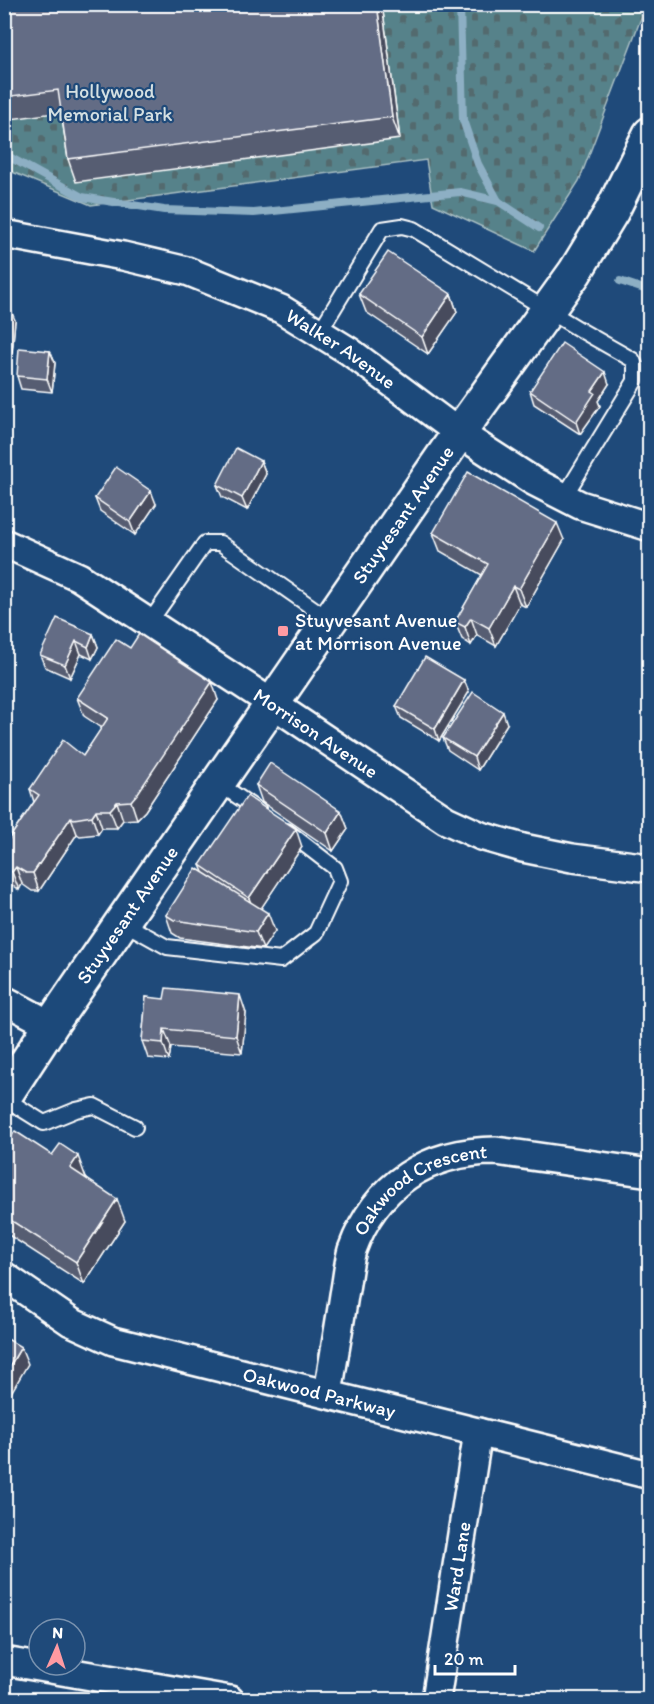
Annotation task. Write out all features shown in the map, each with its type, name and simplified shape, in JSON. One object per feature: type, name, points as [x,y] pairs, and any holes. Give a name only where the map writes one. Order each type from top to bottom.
[{"type":"main road","name":"Stuyvesant Avenue","points":[[4,1097],[51,1025],[459,433],[575,272],[612,211],[650,134]]},
{"type":"street","name":"Walker Avenue","points":[[4,234],[123,256],[187,271],[281,309],[320,332],[395,384],[459,433],[533,481],[580,505],[650,527]]},
{"type":"street","name":"Morrison Avenue","points":[[4,543],[80,577],[446,820],[481,836],[523,848],[572,858],[650,868]]},
{"type":"street","points":[[4,1000],[51,1025]]},
{"type":"street","name":"Oakwood Crescent","points":[[328,1394],[351,1252],[363,1225],[379,1200],[400,1180],[425,1165],[453,1155],[481,1151],[496,1151],[650,1173]]},
{"type":"street","name":"Oakwood Parkway","points":[[4,1276],[71,1322],[113,1341],[650,1475]]},
{"type":"street","name":"Ward Lane","points":[[436,1700],[478,1432]]},
{"type":"street","points":[[4,1660],[230,1700]]},
{"type":"lane","points":[[320,332],[382,229],[402,226],[414,229],[633,360],[634,381],[564,497]]},
{"type":"lane","points":[[149,622],[205,543],[213,542],[220,543],[330,621]]},
{"type":"lane","points":[[122,922],[167,947],[281,960],[316,933],[340,881],[335,867],[218,783]]},
{"type":"lane","points":[[4,1097],[44,1123],[75,1110],[94,1107],[135,1127]]},
{"type":"green space","name":"Hollywood Memorial Park","points":[[4,5],[646,5],[579,181],[534,251],[433,204],[426,160],[91,205],[5,169]]},
{"type":"building","points":[[4,4],[377,4],[392,117],[68,159],[58,90],[4,97]]},
{"type":"building","points":[[388,252],[451,294],[422,337],[359,294]]},
{"type":"building","points":[[4,307],[10,308],[8,341],[4,340]]},
{"type":"building","points":[[562,343],[605,372],[592,391],[595,393],[576,422],[530,391]]},
{"type":"building","points":[[19,348],[50,351],[47,379],[17,376]]},
{"type":"building","points":[[236,448],[261,461],[242,498],[217,485]]},
{"type":"building","points":[[116,467],[151,491],[130,522],[95,498]]},
{"type":"building","points":[[468,472],[557,523],[519,589],[513,586],[489,628],[471,618],[465,627],[455,622],[488,564],[433,533]]},
{"type":"building","points":[[57,618],[93,634],[88,647],[76,641],[65,665],[40,655]]},
{"type":"building","points":[[139,634],[212,682],[131,801],[117,802],[110,810],[96,810],[92,816],[74,819],[71,817],[33,873],[26,873],[16,867],[12,872],[4,867],[4,846],[39,795],[30,789],[63,740],[83,756],[108,718],[77,698],[116,639],[130,648]]},
{"type":"building","points":[[425,657],[464,680],[435,729],[396,706]]},
{"type":"building","points":[[473,692],[503,712],[474,757],[443,738]]},
{"type":"building","points":[[270,763],[341,811],[327,833],[256,785]]},
{"type":"building","points":[[247,796],[296,829],[249,898],[200,865]]},
{"type":"building","points":[[196,868],[268,913],[256,932],[174,920],[166,915]]},
{"type":"building","points":[[166,988],[240,995],[236,1036],[164,1029],[163,1043],[142,1041],[146,997],[164,999]]},
{"type":"building","points":[[15,1131],[52,1155],[60,1144],[78,1156],[70,1168],[117,1199],[76,1262],[4,1216],[4,1147]]},
{"type":"building","points":[[4,1337],[21,1347],[4,1376]]},
{"type":"waterway","points":[[460,4],[463,120],[478,164],[498,201],[539,228]]},
{"type":"waterway","points":[[4,154],[82,197],[164,210],[254,213],[460,192],[498,201]]},
{"type":"waterway","points":[[620,281],[650,291]]},
{"type":"place","name":"Stuyvesant Avenue at Morrison Avenue","points":[[283,631]]}]
